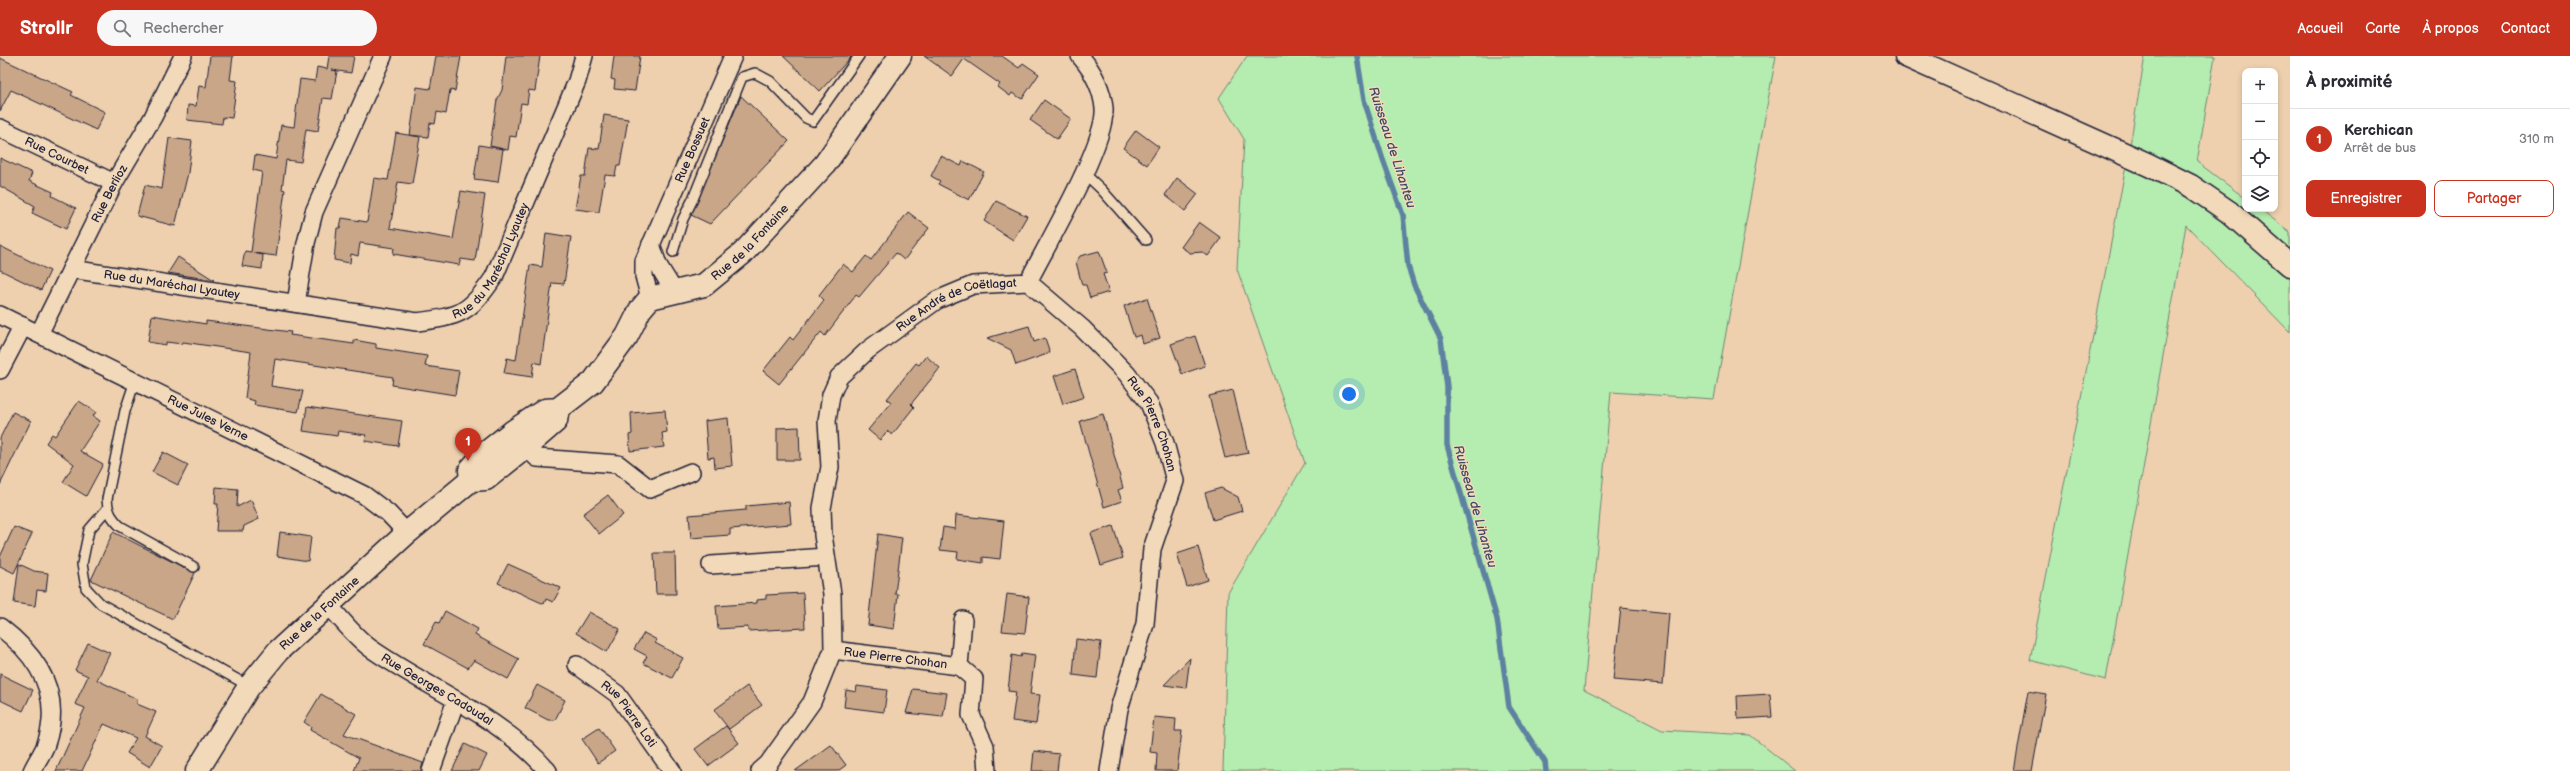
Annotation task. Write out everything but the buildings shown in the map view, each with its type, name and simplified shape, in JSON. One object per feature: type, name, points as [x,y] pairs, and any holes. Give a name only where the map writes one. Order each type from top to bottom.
[{"type":"main road","name":"Rue de la Fontaine","points":[[197,771],[249,686],[278,651],[407,533],[471,480],[470,470],[483,455],[519,440],[545,410],[558,409],[593,382],[627,336],[640,310],[650,298],[704,285],[743,253],[825,164],[900,56]]},
{"type":"main road","points":[[1906,56],[2149,165],[2191,186],[2229,212],[2290,265]]},
{"type":"street","name":"Rue Berlioz","points":[[39,334],[114,183],[153,117],[183,56]]},
{"type":"street","points":[[296,303],[306,243],[314,212],[383,56]]},
{"type":"street","name":"Rue du Maréchal Lyautey","points":[[71,269],[417,322],[452,317],[478,300],[494,277],[577,81],[584,56]]},
{"type":"street","name":"Rue Bossuet","points":[[650,298],[644,276],[644,261],[732,56]]},
{"type":"street","name":"Rue André de Coëtlagat","points":[[760,771],[768,764],[812,702],[833,650],[832,594],[826,557],[822,508],[830,466],[827,421],[830,395],[839,377],[868,350],[937,300],[973,285],[1028,282],[1084,173],[1102,128],[1104,109],[1100,89],[1080,56]]},
{"type":"street","name":"Rue Courbet","points":[[0,128],[114,183]]},
{"type":"street","points":[[651,244],[658,265],[674,291]]},
{"type":"street","name":"Rue Pierre Chohan","points":[[1028,282],[1082,328],[1127,374],[1149,403],[1165,443],[1174,481],[1152,549],[1145,624],[1119,709],[1109,771]]},
{"type":"street","name":"Rue Jules Verne","points":[[0,315],[364,495],[388,513],[407,533]]},
{"type":"street","points":[[0,370],[23,326]]},
{"type":"street","points":[[519,440],[537,458],[618,464],[650,489],[691,472]]},
{"type":"street","points":[[711,565],[826,557]]},
{"type":"street","name":"Rue Georges Cadoudal","points":[[328,605],[372,650],[486,718],[534,756],[548,771]]},
{"type":"street","name":"Rue Pierre Chohan","points":[[958,666],[963,620]]},
{"type":"street","points":[[0,627],[17,640],[45,676],[52,712],[46,744],[32,771]]},
{"type":"street","name":"Rue Pierre Chohan","points":[[833,650],[958,666],[974,679],[971,716],[985,746],[987,771]]},
{"type":"street","name":"Rue Pierre Loti","points":[[577,664],[617,694],[672,771]]},
{"type":"street","points":[[431,771],[456,700]]},
{"type":"lane","points":[[672,252],[683,219],[693,199],[742,77],[755,73],[770,81],[806,118],[813,121],[859,56]]},
{"type":"lane","points":[[1084,173],[1101,189],[1146,240]]},
{"type":"lane","points":[[136,381],[125,411],[107,499],[107,509],[110,517],[120,526],[194,567]]},
{"type":"lane","points":[[107,509],[89,530],[86,540],[82,564],[86,588],[101,604],[249,686]]},
{"type":"green space","points":[[1247,56],[1776,56],[1714,399],[1611,392],[1584,690],[1662,730],[1750,735],[1795,771],[1223,771],[1228,593],[1305,463],[1237,269],[1244,139],[1219,98]]},
{"type":"green space","points":[[2145,56],[2215,56],[2197,162],[2242,196],[2242,212],[2264,212],[2290,232],[2290,332],[2186,225],[2106,680],[2030,660],[2130,145]]},
{"type":"waterway","name":"Ruisseau de Lihanteu","points":[[1357,56],[1364,100],[1383,160],[1403,215],[1408,266],[1414,285],[1441,339],[1447,387],[1447,445],[1497,619],[1509,707],[1545,762],[1546,771]]},
{"type":"place","name":"Kerchican","points":[[468,461]]}]
